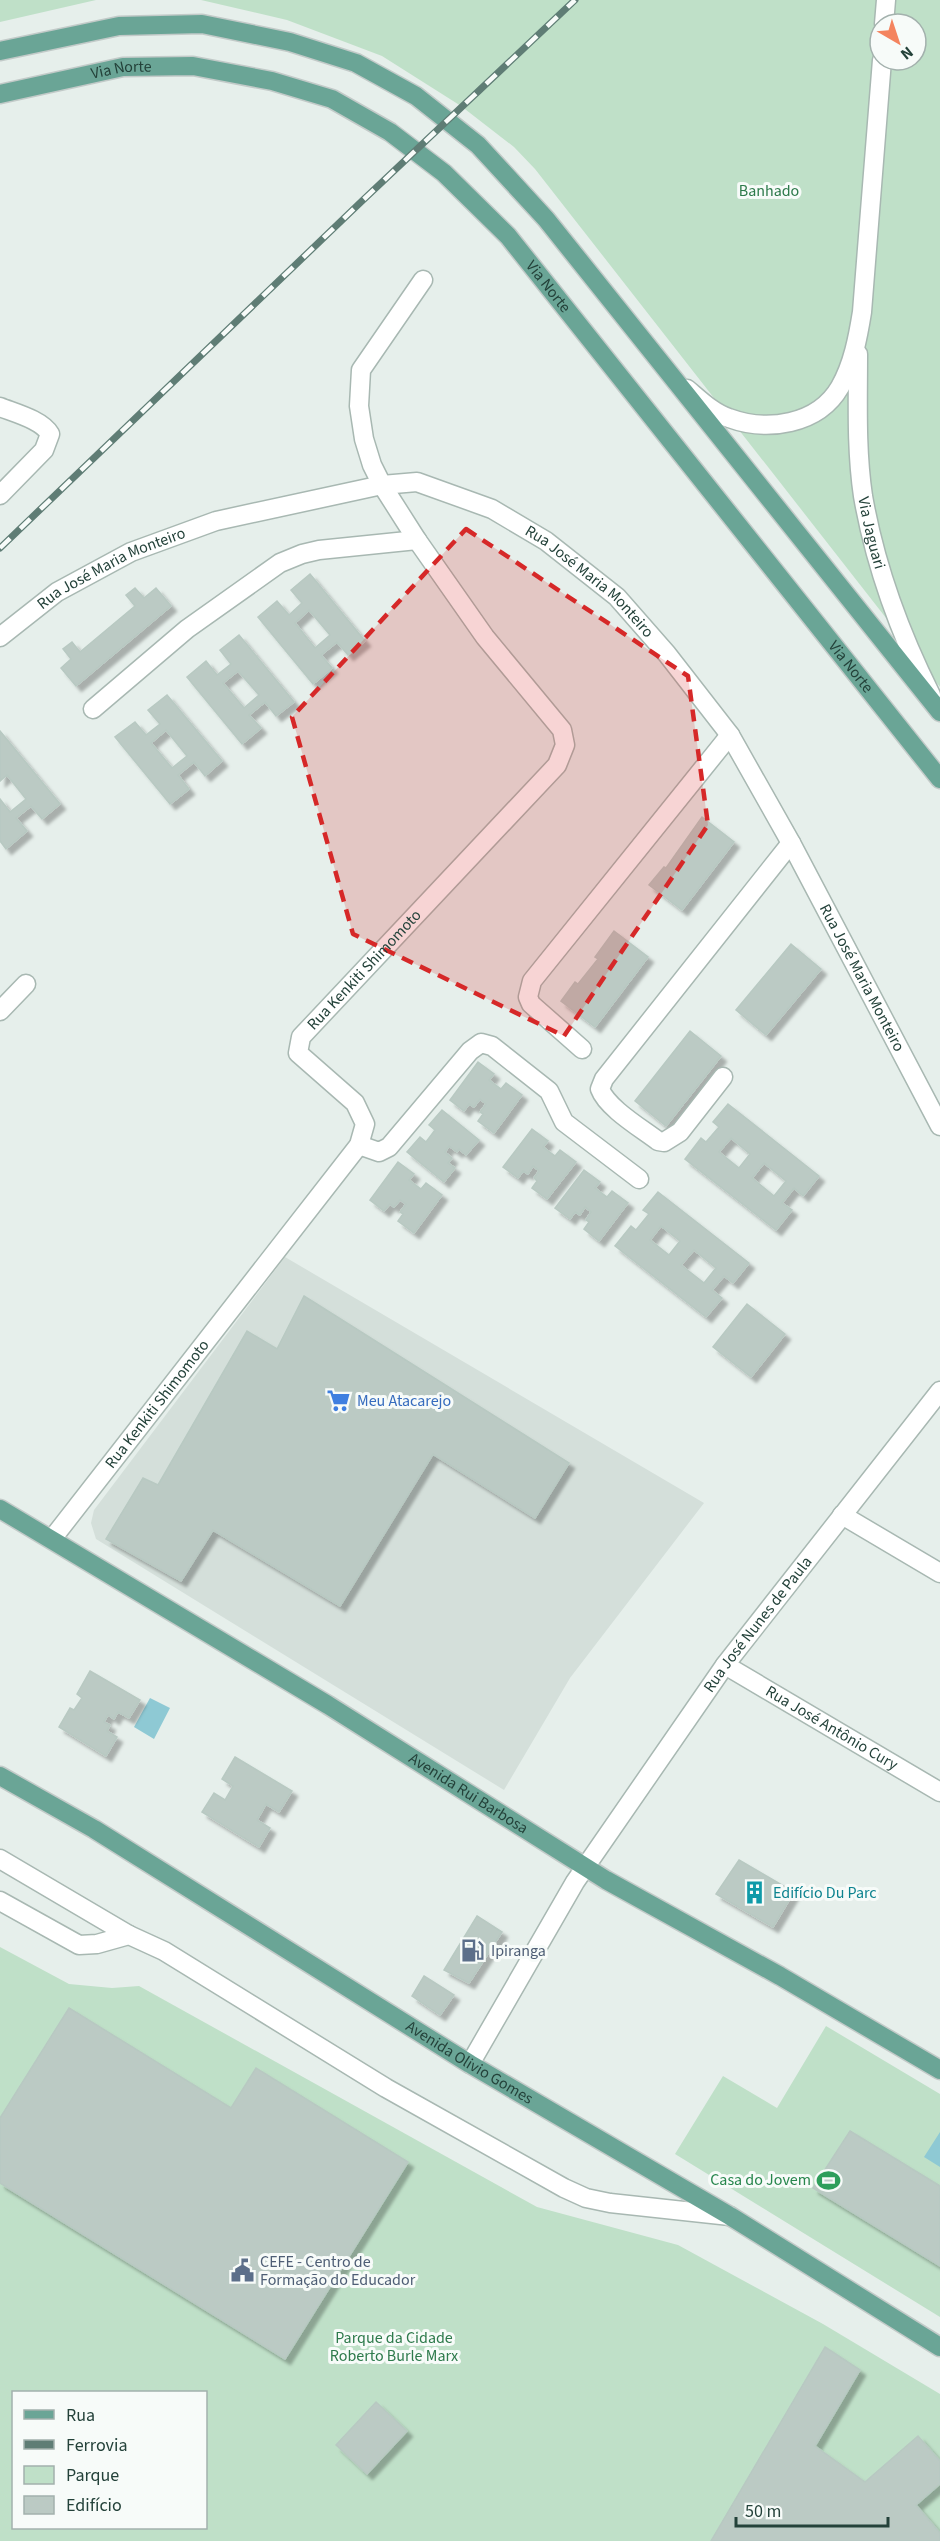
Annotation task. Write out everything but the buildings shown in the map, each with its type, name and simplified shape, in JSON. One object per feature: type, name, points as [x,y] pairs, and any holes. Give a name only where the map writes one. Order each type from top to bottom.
[{"type":"main road","points":[[0,51],[119,26],[202,24],[290,42],[356,63],[417,96],[478,145],[546,219],[940,712]]},
{"type":"main road","name":"Via Norte","points":[[0,94],[123,67],[193,66],[272,81],[332,99],[390,132],[444,173],[508,236],[940,779]]},
{"type":"main road","name":"Avenida Rui Barbosa","points":[[0,1509],[328,1705],[588,1866],[606,1880],[780,1976],[940,2070]]},
{"type":"main road","name":"Avenida Olivio Gomes","points":[[0,1776],[94,1829],[470,2064],[730,2216],[940,2347]]},
{"type":"street","name":"Via Jaguari","points":[[675,381],[728,418],[771,424],[788,422],[815,413],[824,408],[833,398],[841,386],[857,340],[862,312],[881,72]]},
{"type":"street","name":"Rua Kenkiti Shimomoto","points":[[52,1539],[359,1145],[365,1124],[356,1103],[298,1053],[301,1037],[557,765],[565,746],[561,730],[485,637],[417,540],[382,485],[372,465],[364,440],[359,406],[361,369],[423,280]]},
{"type":"street","name":"Via Jaguari","points":[[857,340],[858,444],[863,495],[873,545],[896,612],[940,712]]},
{"type":"street","points":[[0,407],[39,424],[50,434],[44,450],[0,495]]},
{"type":"street","name":"Rua José Maria Monteiro","points":[[0,637],[57,592],[131,552],[171,535],[216,520],[382,485],[417,482],[492,509],[546,541],[617,597],[667,654],[729,735],[791,843],[940,1126]]},
{"type":"street","points":[[93,709],[187,629],[280,563],[320,550],[417,540]]},
{"type":"street","points":[[582,1049],[531,1004],[528,997],[532,981],[729,735]]},
{"type":"street","points":[[723,1077],[680,1132],[664,1142],[658,1141],[612,1105],[603,1097],[600,1089],[612,1070],[791,843]]},
{"type":"street","points":[[0,1011],[26,984]]},
{"type":"street","points":[[359,1145],[379,1152],[389,1147],[470,1051],[481,1043],[492,1046],[549,1091],[564,1122],[639,1179]]},
{"type":"street","name":"Rua José Nunes de Paula","points":[[470,2064],[575,1882],[725,1665],[940,1391]]},
{"type":"street","points":[[842,1515],[940,1573]]},
{"type":"street","name":"Rua José Antônio Cury","points":[[725,1665],[940,1792]]},
{"type":"street","points":[[0,1859],[129,1935],[164,1951],[386,2088],[564,2188],[586,2198],[610,2204],[730,2216]]},
{"type":"street","points":[[0,1901],[79,1945],[98,1944],[129,1935]]},
{"type":"highlighted area","points":[[466,529],[688,676],[708,825],[564,1036],[353,934],[292,717]]},
{"type":"shaded area","points":[[285,1257],[704,1503],[570,1678],[504,1790],[96,1539],[91,1523],[94,1510]]},
{"type":"green space","points":[[0,0],[96,0],[0,22]]},
{"type":"green space","name":"Banhado","points":[[201,0],[940,0],[940,687],[535,169],[514,147],[461,106],[382,56],[287,20]]},
{"type":"green space","name":"Parque da Cidade Roberto Burle Marx","points":[[0,1947],[69,1984],[112,1988],[139,1986],[537,2207],[678,2245],[823,2324],[940,2394],[940,2541],[0,2541]]},
{"type":"green space","name":"Casa do Jovem","points":[[826,2026],[940,2094],[940,2317],[675,2154],[723,2076],[777,2108]]},
{"type":"water","points":[[150,1698],[170,1708],[154,1739],[134,1727]]},
{"type":"water","points":[[940,2132],[940,2167],[924,2157]]},
{"type":"railway","points":[[0,548],[575,0]]},
{"type":"place","name":"Meu Atacarejo","points":[[339,1401]]},
{"type":"place","name":"Edifício Du Parc","points":[[755,1893]]},
{"type":"place","name":"Ipiranga","points":[[473,1951]]},
{"type":"place","name":"Casa do Jovem","points":[[829,2180]]},
{"type":"place","name":"CEFE - Centro de Formação do Educador","points":[[242,2271]]}]
